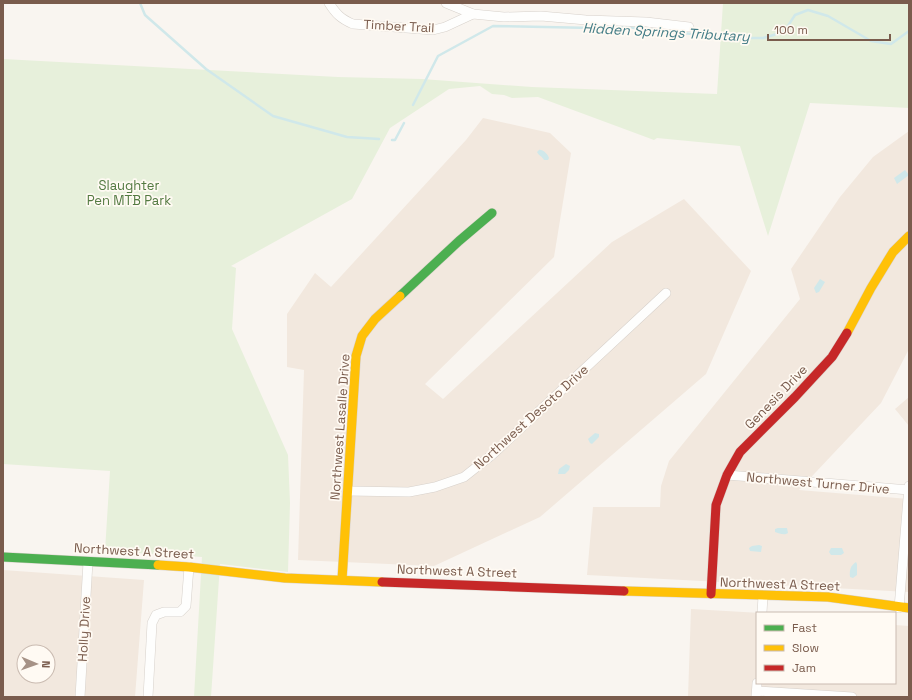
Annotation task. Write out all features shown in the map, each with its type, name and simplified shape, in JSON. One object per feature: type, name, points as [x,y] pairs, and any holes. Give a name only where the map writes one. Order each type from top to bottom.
[{"type":"street","name":"Timber Trail","points":[[330,3],[334,11],[343,19],[353,24],[433,30],[445,27],[473,14]]},
{"type":"street","points":[[446,3],[473,14],[504,17],[541,16],[586,20],[646,22],[689,27]]},
{"type":"street","name":"Northwest Lasalle Drive","points":[[342,580],[356,356],[362,336],[375,318],[459,241],[492,213]]},
{"type":"street","name":"Genesis Drive","points":[[711,594],[716,505],[727,476],[740,452],[795,397],[832,357],[893,252],[909,236]]},
{"type":"street","name":"Northwest Desoto Drive","points":[[348,491],[409,492],[436,487],[464,477],[493,454],[666,293]]},
{"type":"street","name":"Northwest Turner Drive","points":[[727,476],[909,489]]},
{"type":"street","points":[[899,608],[909,489]]},
{"type":"street","name":"Northwest A Street","points":[[3,557],[189,567],[286,578],[763,596],[828,597],[863,601],[899,608],[909,608]]},
{"type":"street","name":"Holly Drive","points":[[80,697],[88,562]]},
{"type":"street","points":[[148,697],[152,623],[156,615],[164,612],[180,612],[186,606],[189,567]]},
{"type":"street","points":[[762,612],[763,596]]},
{"type":"street","points":[[757,690],[852,697]]},
{"type":"shaded area","points":[[483,118],[550,133],[571,153],[554,257],[425,384],[443,399],[612,242],[684,199],[751,271],[706,374],[540,517],[434,566],[298,560],[304,370],[287,367],[287,314],[315,273],[331,287],[466,140]]},
{"type":"shaded area","points":[[909,131],[909,349],[881,403],[799,490],[909,499],[909,592],[587,575],[593,507],[660,507],[661,486],[669,461],[800,299],[791,269],[840,197],[873,157]]},
{"type":"shaded area","points":[[909,397],[909,426],[895,409]]},
{"type":"shaded area","points":[[3,570],[144,580],[135,697],[3,697]]},
{"type":"shaded area","points":[[691,609],[756,613],[756,684],[896,684],[896,625],[909,626],[909,697],[688,697]]},
{"type":"green space","name":"Slaughter Pen MTB Park","points":[[723,3],[909,3],[909,108],[810,103],[768,236],[740,146],[657,138],[654,140],[538,97],[512,98],[504,95],[492,94],[480,86],[449,89],[390,128],[352,199],[231,266],[236,268],[232,329],[288,455],[290,503],[288,572],[220,564],[211,697],[194,697],[202,557],[105,551],[110,471],[3,464],[3,59],[338,77],[422,79],[532,87],[717,94]]},
{"type":"water","points":[[539,150],[546,153],[549,158],[548,160],[544,160],[542,158],[537,152]]},
{"type":"water","points":[[905,170],[909,175],[897,184],[894,178]]},
{"type":"water","points":[[820,279],[825,282],[819,292],[816,293],[814,288]]},
{"type":"water","points":[[595,433],[599,434],[599,437],[592,444],[588,439]]},
{"type":"water","points":[[566,464],[570,466],[569,470],[565,474],[558,474],[559,469]]},
{"type":"water","points":[[787,528],[788,533],[783,534],[775,532],[775,529]]},
{"type":"water","points":[[752,546],[762,546],[761,552],[750,551],[749,548]]},
{"type":"water","points":[[831,548],[842,548],[844,553],[841,555],[831,555],[829,552]]},
{"type":"water","points":[[856,562],[857,575],[853,578],[850,577],[850,570]]},
{"type":"waterway","name":"Hidden Springs Tributary","points":[[140,3],[145,15],[206,69],[273,116],[347,137],[379,139]]},
{"type":"waterway","name":"Hidden Springs Tributary","points":[[413,105],[438,56],[493,26],[594,28],[626,27],[730,38],[763,38],[784,32],[795,15],[808,10],[828,16],[871,41],[891,44],[909,31]]},
{"type":"waterway","name":"Hidden Springs Tributary","points":[[392,140],[395,140],[404,123]]},
{"type":"traffic: fast","points":[[400,296],[459,241],[492,213]]},
{"type":"traffic: fast","points":[[3,557],[158,565]]},
{"type":"traffic: slow","points":[[847,333],[871,288],[893,252],[909,236]]},
{"type":"traffic: slow","points":[[342,580],[356,356],[362,336],[375,319],[400,296]]},
{"type":"traffic: slow","points":[[158,565],[285,578],[382,582]]},
{"type":"traffic: slow","points":[[624,591],[828,597],[909,608]]},
{"type":"traffic: jam","points":[[711,594],[716,505],[727,475],[740,452],[795,397],[832,357],[847,333]]},
{"type":"traffic: jam","points":[[382,582],[624,591]]}]
